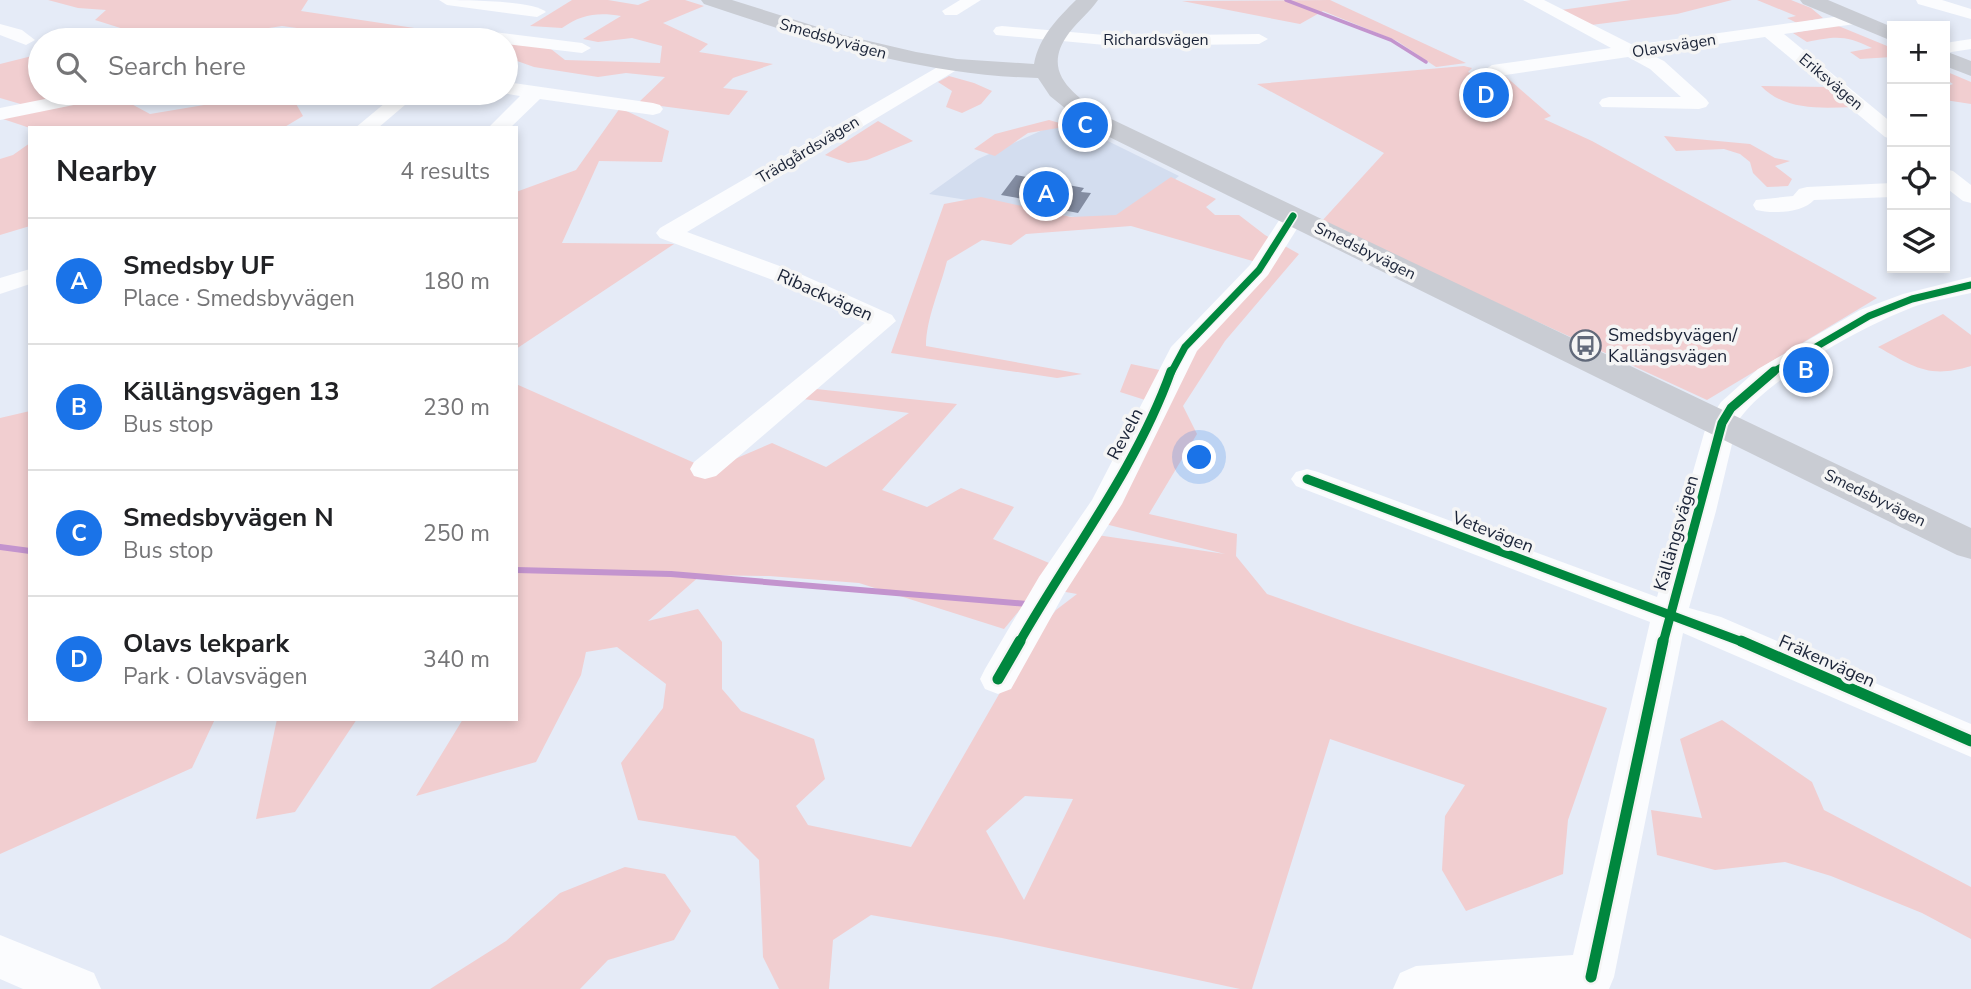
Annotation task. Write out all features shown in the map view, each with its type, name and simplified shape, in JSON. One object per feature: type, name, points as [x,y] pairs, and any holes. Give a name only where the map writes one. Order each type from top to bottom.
[{"type":"main road","points":[[1046,71],[1046,54],[1052,37],[1088,0]]},
{"type":"main road","points":[[1810,0],[1887,31]]},
{"type":"main road","name":"Smedsbyvägen","points":[[716,1],[831,41],[948,67],[1046,71],[1068,102],[1113,132],[1293,216],[1971,545]]},
{"type":"main road","points":[[1950,51],[1971,60]]},
{"type":"main road","points":[[1950,60],[1971,69]]},
{"type":"street","points":[[447,0],[537,12]]},
{"type":"street","points":[[509,28],[556,0]]},
{"type":"street","points":[[951,10],[973,0]]},
{"type":"street","points":[[1531,0],[1657,65],[1699,103],[1609,103]]},
{"type":"street","points":[[1924,0],[1971,14]]},
{"type":"street","name":"Olavsvägen","points":[[1492,71],[1855,19]]},
{"type":"street","points":[[0,29],[16,33],[26,40]]},
{"type":"street","name":"Richardsvägen","points":[[1002,31],[1116,41],[1259,39]]},
{"type":"street","name":"Eriksvägen","points":[[1770,32],[1887,129]]},
{"type":"street","points":[[518,41],[582,48]]},
{"type":"street","points":[[1950,48],[1971,44]]},
{"type":"street","name":"Trädgårdsvägen","points":[[668,233],[948,67]]},
{"type":"street","points":[[518,90],[653,109]]},
{"type":"street","points":[[500,126],[536,92]]},
{"type":"street","points":[[1853,101],[1879,102]]},
{"type":"street","points":[[0,114],[44,105]]},
{"type":"street","points":[[368,126],[394,105]]},
{"type":"street","points":[[1763,205],[1800,202],[1807,194],[1887,190]]},
{"type":"street","name":"Reveln","points":[[998,679],[1051,586],[1106,504],[1185,346],[1259,270],[1293,216]]},
{"type":"street","name":"Ribackvägen","points":[[668,233],[787,277],[883,321],[705,469]]},
{"type":"street","points":[[0,286],[28,277]]},
{"type":"street","name":"Källängsvägen","points":[[1594,983],[1669,615],[1700,511],[1722,423],[1731,408],[1768,375],[1869,316],[1912,299],[1971,285]]},
{"type":"street","name":"Vetevägen","points":[[1307,479],[1669,615]]},
{"type":"street","name":"Fräkenvägen","points":[[1669,615],[1709,627],[1971,741]]},
{"type":"street","points":[[0,957],[78,989]]},
{"type":"street","points":[[1416,989],[1594,983]]},
{"type":"shaded area","points":[[48,0],[308,0],[301,11],[414,28],[120,28],[95,20],[106,10],[78,8]]},
{"type":"shaded area","points":[[572,0],[608,0],[638,5],[650,0],[685,0],[704,6],[663,23],[708,44],[699,52],[773,64],[733,78],[723,88],[748,91],[729,115],[638,103],[665,77],[626,73],[598,77],[534,67],[518,61],[518,43],[551,49],[565,60],[660,63],[662,46],[632,38],[598,42],[583,39],[621,16],[590,15],[562,28],[530,26]]},
{"type":"shaded area","points":[[1330,0],[1466,63],[1436,67],[1397,41],[1323,11],[1300,24],[1182,1]]},
{"type":"shaded area","points":[[1631,0],[1732,0],[1677,14],[1591,25],[1561,10]]},
{"type":"shaded area","points":[[1757,0],[1791,0],[1811,8],[1823,18],[1797,23],[1787,18],[1796,16]]},
{"type":"shaded area","points":[[1836,25],[1887,46],[1887,57],[1860,59],[1850,52],[1872,48],[1840,38],[1807,42],[1793,33]]},
{"type":"shaded area","points":[[28,57],[28,105],[133,105],[150,114],[204,105],[297,105],[303,116],[286,126],[28,127],[3,119],[24,105],[0,98],[0,64]]},
{"type":"shaded area","points":[[1464,66],[1472,68],[1468,72],[1479,77],[1504,75],[1551,116],[1544,119],[1592,141],[1877,298],[1707,400],[1321,222],[1384,153],[1257,84]]},
{"type":"shaded area","points":[[1950,73],[1971,82],[1971,104],[1950,101],[1950,85],[1953,84],[1950,82]]},
{"type":"shaded area","points":[[949,76],[992,91],[981,104],[962,113],[946,107],[952,91],[938,82]]},
{"type":"shaded area","points":[[1761,86],[1827,87],[1853,107],[1792,104]]},
{"type":"shaded area","points":[[620,108],[669,131],[662,162],[599,161],[562,243],[674,244],[518,348],[518,191],[576,170]]},
{"type":"shaded area","points":[[1049,120],[1070,126],[1028,133],[995,156],[974,149],[995,134]]},
{"type":"shaded area","points":[[1065,120],[1179,176],[1119,224],[929,194],[978,159]]},
{"type":"shaded area","points":[[878,121],[913,141],[867,160],[848,163],[825,155]]},
{"type":"shaded area","points":[[1664,136],[1750,144],[1775,158],[1790,161],[1775,166],[1792,179],[1788,186],[1767,187],[1753,173],[1750,162],[1740,154],[1724,149],[1676,151]]},
{"type":"shaded area","points":[[28,144],[28,227],[0,235],[0,159],[13,155]]},
{"type":"shaded area","points":[[1171,177],[1216,199],[1206,207],[1215,215],[1239,215],[1265,235],[1299,254],[1225,341],[1183,406],[1197,434],[1149,514],[1237,534],[1236,556],[1267,594],[1607,708],[1568,820],[1563,874],[1466,911],[1442,870],[1445,816],[1465,785],[1330,739],[1252,989],[1240,989],[1002,938],[871,915],[833,940],[829,989],[779,989],[763,957],[759,860],[735,836],[638,820],[621,763],[663,708],[666,684],[617,647],[586,652],[581,675],[536,762],[416,796],[462,721],[518,721],[518,385],[715,472],[730,461],[772,443],[826,467],[909,413],[803,399],[816,389],[957,404],[882,490],[927,507],[961,488],[1014,507],[993,539],[1056,566],[1004,629],[859,583],[769,576],[701,575],[648,621],[698,609],[722,642],[722,689],[741,711],[814,739],[825,779],[796,806],[808,825],[911,847],[1021,656],[1056,610],[1077,594],[1060,591],[1097,535],[1225,554],[1105,524],[1167,407],[1120,392],[1131,364],[1174,373],[1263,264],[1131,226],[1026,234],[1011,245],[982,240],[947,261],[931,315],[926,346],[1082,374],[1057,378],[891,353],[944,204],[981,197],[1071,217],[1116,215]],"holes":[[[1025,796],[1073,799],[1024,900],[986,831]]]},
{"type":"shaded area","points":[[1943,314],[1971,335],[1971,366],[1944,371],[1922,369],[1878,347]]},
{"type":"shaded area","points":[[28,411],[28,721],[214,721],[192,768],[0,854],[0,418]]},
{"type":"shaded area","points":[[1722,720],[1812,782],[1824,810],[1971,887],[1971,939],[1922,913],[1831,876],[1785,862],[1715,870],[1657,855],[1651,810],[1702,818],[1680,739]]},
{"type":"shaded area","points":[[277,721],[356,721],[295,812],[256,819]]},
{"type":"shaded area","points":[[625,867],[665,874],[691,911],[674,940],[608,960],[580,989],[430,989],[506,941],[560,893]]},
{"type":"building","points":[[1016,175],[1084,188],[1081,192],[1091,193],[1078,213],[1001,195]]},
{"type":"waterway","points":[[1286,0],[1391,40],[1426,62]]},
{"type":"waterway","points":[[0,547],[28,551]]},
{"type":"waterway","points":[[518,570],[671,574],[1027,604]]},
{"type":"cycle path","points":[[998,679],[1051,586],[1106,504],[1185,347],[1259,270],[1293,216]]},
{"type":"cycle path","points":[[1591,977],[1669,615],[1700,511],[1722,423],[1731,408],[1768,375],[1869,316],[1912,299],[1971,285]]},
{"type":"cycle path","points":[[1307,479],[1669,615],[1708,627],[1971,741]]},
{"type":"place","name":"Olavs lekpark","points":[[1486,95]]},
{"type":"place","name":"Smedsbyvägen N","points":[[1085,125]]},
{"type":"place","name":"Smedsby UF","points":[[1046,194]]},
{"type":"place","name":"Smedsbyvägen/ Kallängsvägen","points":[[1585,345]]},
{"type":"place","name":"Källängsvägen 13","points":[[1806,370]]}]
